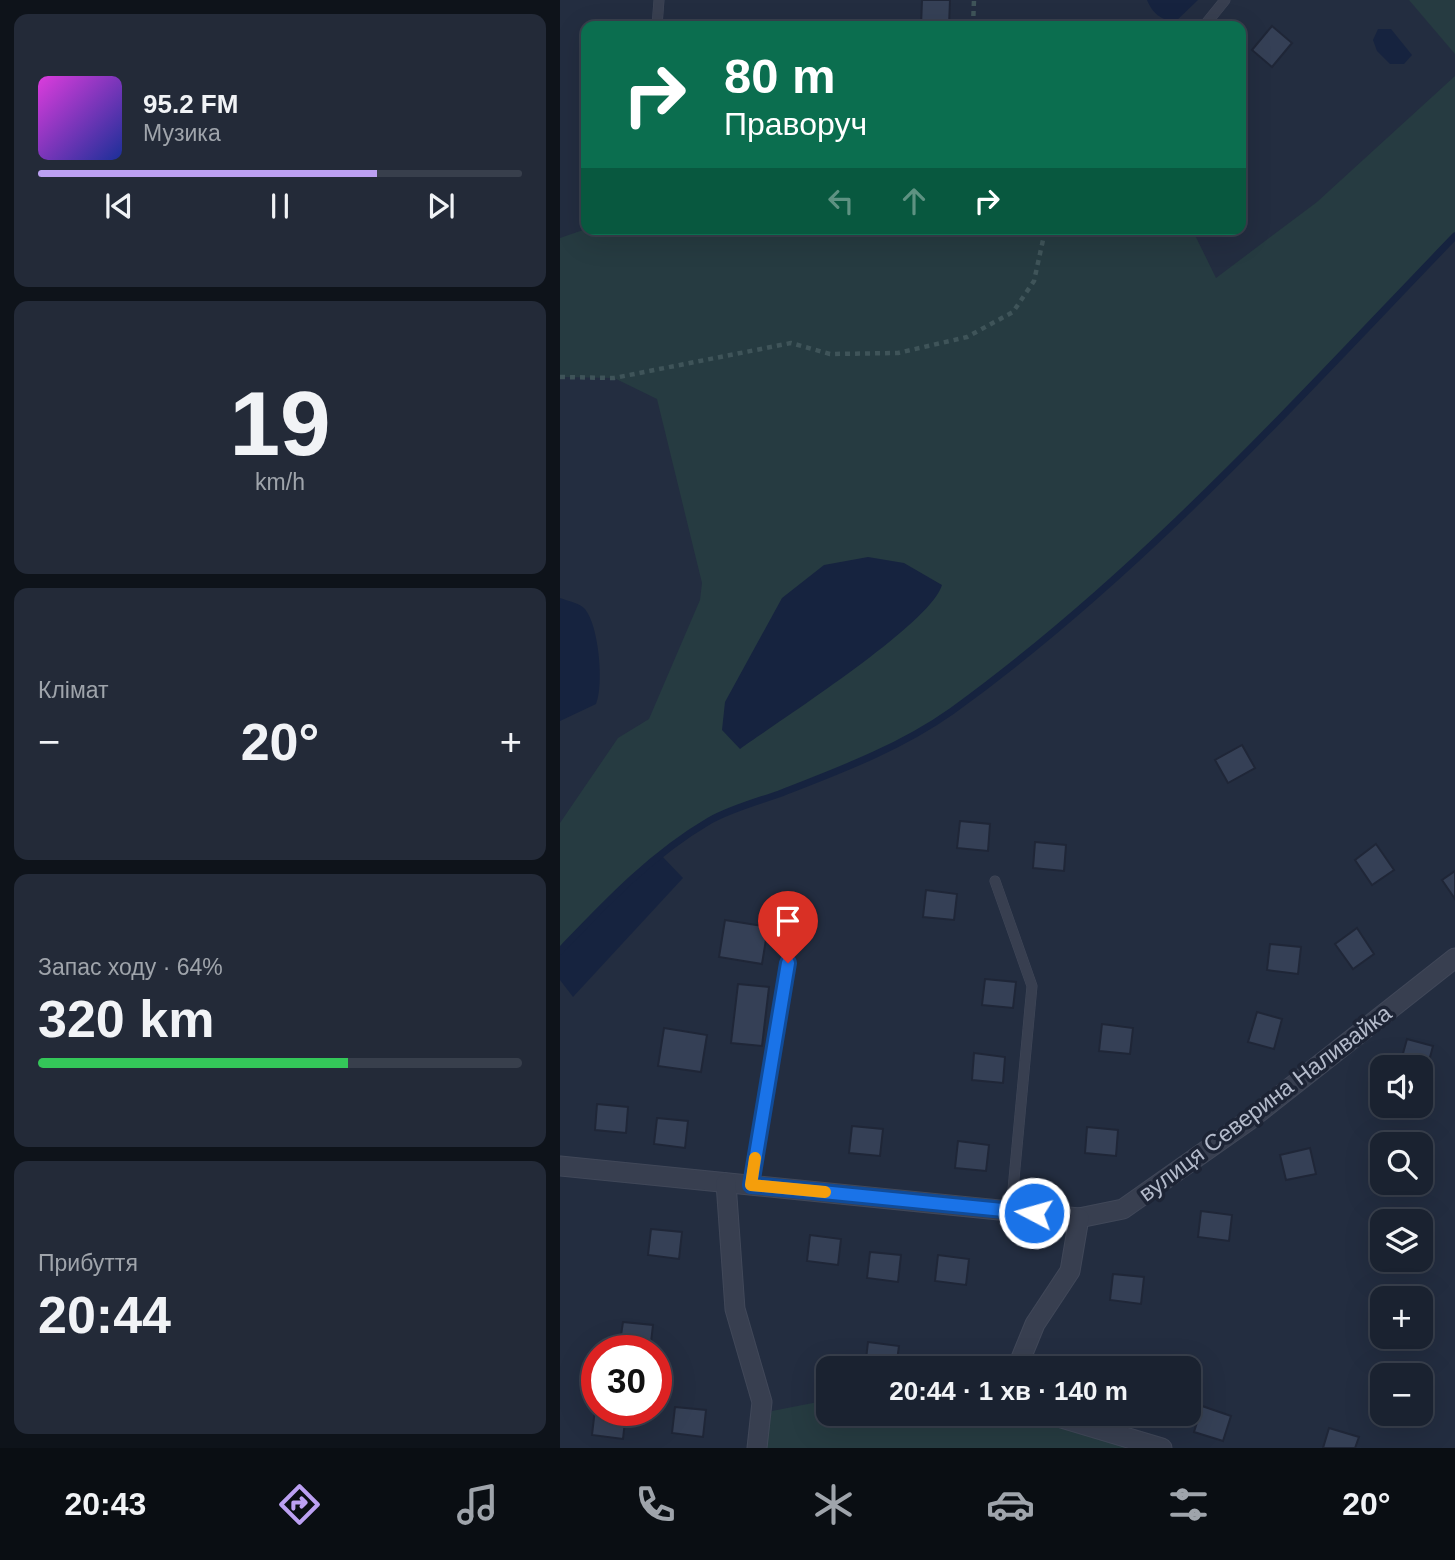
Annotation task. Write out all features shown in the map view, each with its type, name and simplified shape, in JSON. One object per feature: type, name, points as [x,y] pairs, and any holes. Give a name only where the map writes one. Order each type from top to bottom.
[{"type":"street","name":"вулиця Северина Наливайка","points":[[560,1166],[1079,1218],[1123,1209],[1248,1121],[1453,964]]},
{"type":"street","points":[[726,1183],[735,1309],[762,1402],[757,1448]]},
{"type":"street","points":[[1022,1356],[1035,1324],[1070,1271],[1079,1218]]},
{"type":"street","points":[[1088,1426],[1162,1448]]},
{"type":"lane","points":[[657,21],[659,0]]},
{"type":"lane","points":[[1208,21],[1225,0]]},
{"type":"lane","points":[[995,881],[1032,986],[1031,1022],[1011,1211]]},
{"type":"lane","points":[[751,1185],[788,963]]},
{"type":"path","points":[[973,21],[974,0]]},
{"type":"path","points":[[560,377],[614,378],[791,343],[830,354],[898,353],[967,337],[1013,312],[1034,281],[1043,240],[1041,235]]},
{"type":"green space","points":[[1409,0],[1455,0],[1455,54]]},
{"type":"green space","points":[[1455,76],[1455,236],[1214,485],[1087,603],[952,711],[868,758],[709,821],[648,864],[560,951],[560,823],[618,738],[649,719],[700,600],[702,583],[657,399],[614,378],[560,377],[560,238],[581,231],[581,235],[1195,235],[1216,278],[1317,202]]},
{"type":"green space","points":[[816,1402],[816,1426],[1088,1426],[1162,1448],[763,1448],[767,1421],[772,1411]]},
{"type":"water","points":[[1147,0],[1198,0],[1176,21],[1165,19],[1152,9]]},
{"type":"water","points":[[1378,29],[1391,29],[1412,55],[1404,64],[1390,64],[1377,51],[1373,40]]},
{"type":"water","points":[[868,557],[904,563],[942,585],[932,602],[884,646],[740,749],[722,730],[725,702],[782,598],[824,565]]},
{"type":"water","points":[[560,598],[580,605],[590,617],[597,642],[600,684],[596,704],[560,721]]},
{"type":"water","points":[[660,854],[683,878],[573,997],[560,980],[560,951],[622,887]]},
{"type":"building","points":[[922,0],[950,0],[949,21],[921,21]]},
{"type":"building","points":[[1272,26],[1292,43],[1272,67],[1252,50]]},
{"type":"building","points":[[1242,745],[1255,768],[1228,783],[1215,760]]},
{"type":"building","points":[[960,821],[990,824],[988,851],[957,848]]},
{"type":"building","points":[[1035,842],[1066,845],[1064,871],[1033,868]]},
{"type":"building","points":[[1376,844],[1394,870],[1372,885],[1355,860]]},
{"type":"building","points":[[1455,871],[1455,899],[1442,880]]},
{"type":"building","points":[[926,890],[957,894],[954,920],[923,917]]},
{"type":"building","points":[[725,920],[768,927],[762,964],[719,957]]},
{"type":"building","points":[[1357,928],[1374,954],[1353,969],[1335,944]]},
{"type":"building","points":[[1270,944],[1301,947],[1298,974],[1267,970]]},
{"type":"building","points":[[985,979],[1016,982],[1013,1008],[982,1005]]},
{"type":"building","points":[[738,984],[769,987],[762,1046],[731,1043]]},
{"type":"building","points":[[1257,1012],[1282,1019],[1274,1049],[1248,1042]]},
{"type":"building","points":[[1102,1024],[1133,1028],[1130,1054],[1099,1051]]},
{"type":"building","points":[[664,1028],[707,1035],[701,1072],[658,1066]]},
{"type":"building","points":[[1407,1039],[1433,1046],[1431,1055],[1403,1055]]},
{"type":"building","points":[[974,1053],[1005,1057],[1003,1083],[972,1080]]},
{"type":"building","points":[[597,1104],[628,1107],[626,1133],[595,1130]]},
{"type":"building","points":[[657,1118],[688,1121],[685,1148],[654,1144]]},
{"type":"building","points":[[852,1126],[883,1129],[880,1156],[849,1153]]},
{"type":"building","points":[[1087,1127],[1118,1130],[1116,1156],[1085,1153]]},
{"type":"building","points":[[958,1141],[989,1145],[986,1171],[955,1168]]},
{"type":"building","points":[[1310,1148],[1316,1174],[1286,1180],[1280,1155]]},
{"type":"building","points":[[1201,1211],[1232,1215],[1229,1241],[1198,1237]]},
{"type":"building","points":[[651,1229],[682,1232],[679,1259],[648,1255]]},
{"type":"building","points":[[810,1235],[841,1239],[838,1265],[807,1261]]},
{"type":"building","points":[[870,1252],[901,1255],[898,1282],[867,1278]]},
{"type":"building","points":[[938,1255],[969,1259],[966,1285],[935,1281]]},
{"type":"building","points":[[1113,1274],[1144,1277],[1141,1304],[1110,1300]]},
{"type":"building","points":[[623,1322],[653,1325],[652,1335],[621,1335]]},
{"type":"building","points":[[868,1342],[899,1346],[898,1356],[866,1356]]},
{"type":"building","points":[[1202,1406],[1231,1416],[1223,1441],[1194,1432],[1196,1426],[1201,1426]]},
{"type":"building","points":[[675,1407],[706,1410],[703,1437],[672,1433]]},
{"type":"building","points":[[593,1426],[624,1426],[623,1439],[592,1435]]},
{"type":"building","points":[[1329,1428],[1359,1437],[1355,1448],[1323,1448]]},
{"type":"waterway","points":[[560,951],[648,864],[688,834],[726,813],[846,767],[911,736],[952,711],[1021,658],[1152,545],[1214,485],[1455,236]]},
{"type":"slow traffic","points":[[755,1158],[751,1185],[825,1192]]},
{"type":"route","points":[[788,963],[751,1185],[1034,1213]]}]
